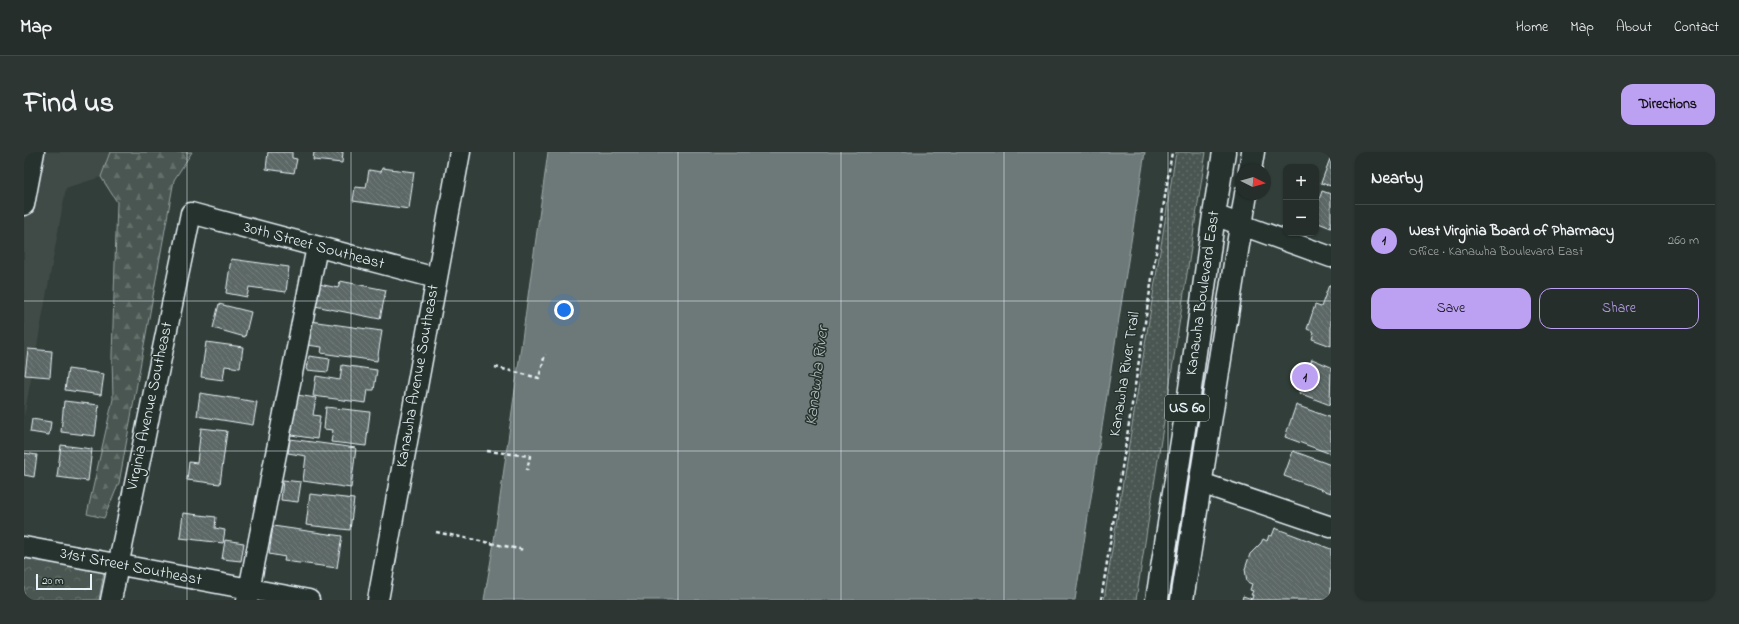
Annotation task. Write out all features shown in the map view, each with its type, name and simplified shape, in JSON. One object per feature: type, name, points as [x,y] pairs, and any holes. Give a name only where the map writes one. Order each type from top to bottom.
[{"type":"main road","name":"Kanawha Boulevard East","points":[[1157,600],[1188,403],[1224,152]]},
{"type":"main road","points":[[1251,164],[1253,152]]},
{"type":"main road","name":"Kanawha Boulevard East","points":[[1182,600],[1245,200]]},
{"type":"street","points":[[24,205],[33,152]]},
{"type":"street","name":"Kanawha Avenue Southeast","points":[[378,600],[460,152]]},
{"type":"street","name":"30th Street Southeast","points":[[191,213],[436,278]]},
{"type":"street","name":"Virginia Avenue Southeast","points":[[111,600],[117,564],[191,213]]},
{"type":"street","points":[[1214,215],[1331,257]]},
{"type":"street","points":[[248,594],[317,247]]},
{"type":"street","points":[[1201,483],[1331,527]]},
{"type":"street","name":"31st Street Southeast","points":[[24,547],[117,564],[248,594],[309,600]]},
{"type":"path","name":"Kanawha River Trail","points":[[1101,600],[1172,152]]},
{"type":"path","points":[[495,367],[539,378],[545,354]]},
{"type":"path","points":[[487,451],[530,456],[527,470]]},
{"type":"path","points":[[436,532],[524,550]]},
{"type":"shaded area","points":[[24,152],[110,152],[101,177],[66,188],[24,417]]},
{"type":"green space","points":[[110,152],[192,152],[174,180],[119,483],[104,518],[87,514],[113,399],[112,356],[117,202],[101,177]]},
{"type":"green space","points":[[1176,152],[1206,152],[1136,600],[1104,600]]},
{"type":"green space","points":[[24,558],[104,572],[99,600],[24,600]]},
{"type":"water","name":"Kanawha River","points":[[548,152],[1145,152],[1075,600],[484,600],[493,548]]},
{"type":"building","points":[[268,152],[292,152],[292,158],[297,159],[294,173],[266,169]]},
{"type":"building","points":[[314,152],[343,152],[342,163],[313,160]]},
{"type":"building","points":[[1331,156],[1331,186],[1321,183]]},
{"type":"building","points":[[382,168],[414,172],[409,209],[353,201],[355,187],[366,188],[369,170],[381,172]]},
{"type":"building","points":[[1322,191],[1331,194],[1331,228],[1319,223],[1319,200]]},
{"type":"building","points":[[231,259],[289,267],[286,292],[249,287],[247,297],[226,293]]},
{"type":"building","points":[[340,281],[386,290],[380,319],[315,306],[319,284],[338,288]]},
{"type":"building","points":[[1329,285],[1331,285],[1331,346],[1312,339],[1314,332],[1307,329],[1315,305],[1321,307]]},
{"type":"building","points":[[219,304],[251,312],[245,337],[213,328]]},
{"type":"building","points":[[310,321],[382,331],[377,361],[321,353],[322,347],[307,345]]},
{"type":"building","points":[[206,342],[243,347],[240,368],[225,366],[223,380],[201,377]]},
{"type":"building","points":[[28,349],[52,351],[50,377],[25,375]]},
{"type":"building","points":[[309,356],[330,359],[328,372],[307,370]]},
{"type":"building","points":[[1312,359],[1331,367],[1330,405],[1299,393],[1302,383],[1294,380],[1299,366],[1308,369]]},
{"type":"building","points":[[342,365],[377,370],[374,390],[368,390],[366,403],[313,396],[316,376],[340,380]]},
{"type":"building","points":[[68,369],[104,374],[101,395],[65,390]]},
{"type":"building","points":[[200,393],[257,402],[253,425],[197,416]]},
{"type":"building","points":[[297,395],[316,398],[313,415],[320,416],[317,439],[291,435]]},
{"type":"building","points":[[64,401],[99,405],[95,436],[61,432]]},
{"type":"building","points":[[1296,405],[1331,418],[1331,454],[1285,437]]},
{"type":"building","points":[[326,407],[370,412],[366,446],[331,442],[333,430],[324,429]]},
{"type":"building","points":[[32,419],[51,422],[49,435],[30,432]]},
{"type":"building","points":[[201,428],[227,431],[220,484],[187,480],[189,462],[197,463]]},
{"type":"building","points":[[290,439],[356,448],[351,488],[303,481],[306,456],[288,453]]},
{"type":"building","points":[[61,445],[92,449],[88,481],[57,477]]},
{"type":"building","points":[[1293,451],[1331,465],[1331,493],[1284,476]]},
{"type":"building","points":[[24,453],[37,455],[34,477],[24,475]]},
{"type":"building","points":[[283,480],[301,482],[298,502],[281,500]]},
{"type":"building","points":[[310,494],[354,499],[350,530],[306,525]]},
{"type":"building","points":[[183,513],[216,517],[215,528],[225,530],[223,543],[180,538]]},
{"type":"building","points":[[273,526],[342,536],[337,568],[284,561],[285,557],[269,554]]},
{"type":"building","points":[[1275,528],[1331,549],[1331,600],[1242,600],[1243,596],[1252,599],[1253,595],[1251,595],[1253,591],[1250,590],[1252,584],[1247,582],[1245,569],[1250,554],[1263,539],[1267,541],[1269,535],[1272,536]]},
{"type":"building","points":[[225,540],[244,543],[241,561],[222,559]]},
{"type":"place","name":"West Virginia Board of Pharmacy","points":[[1305,377]]}]
